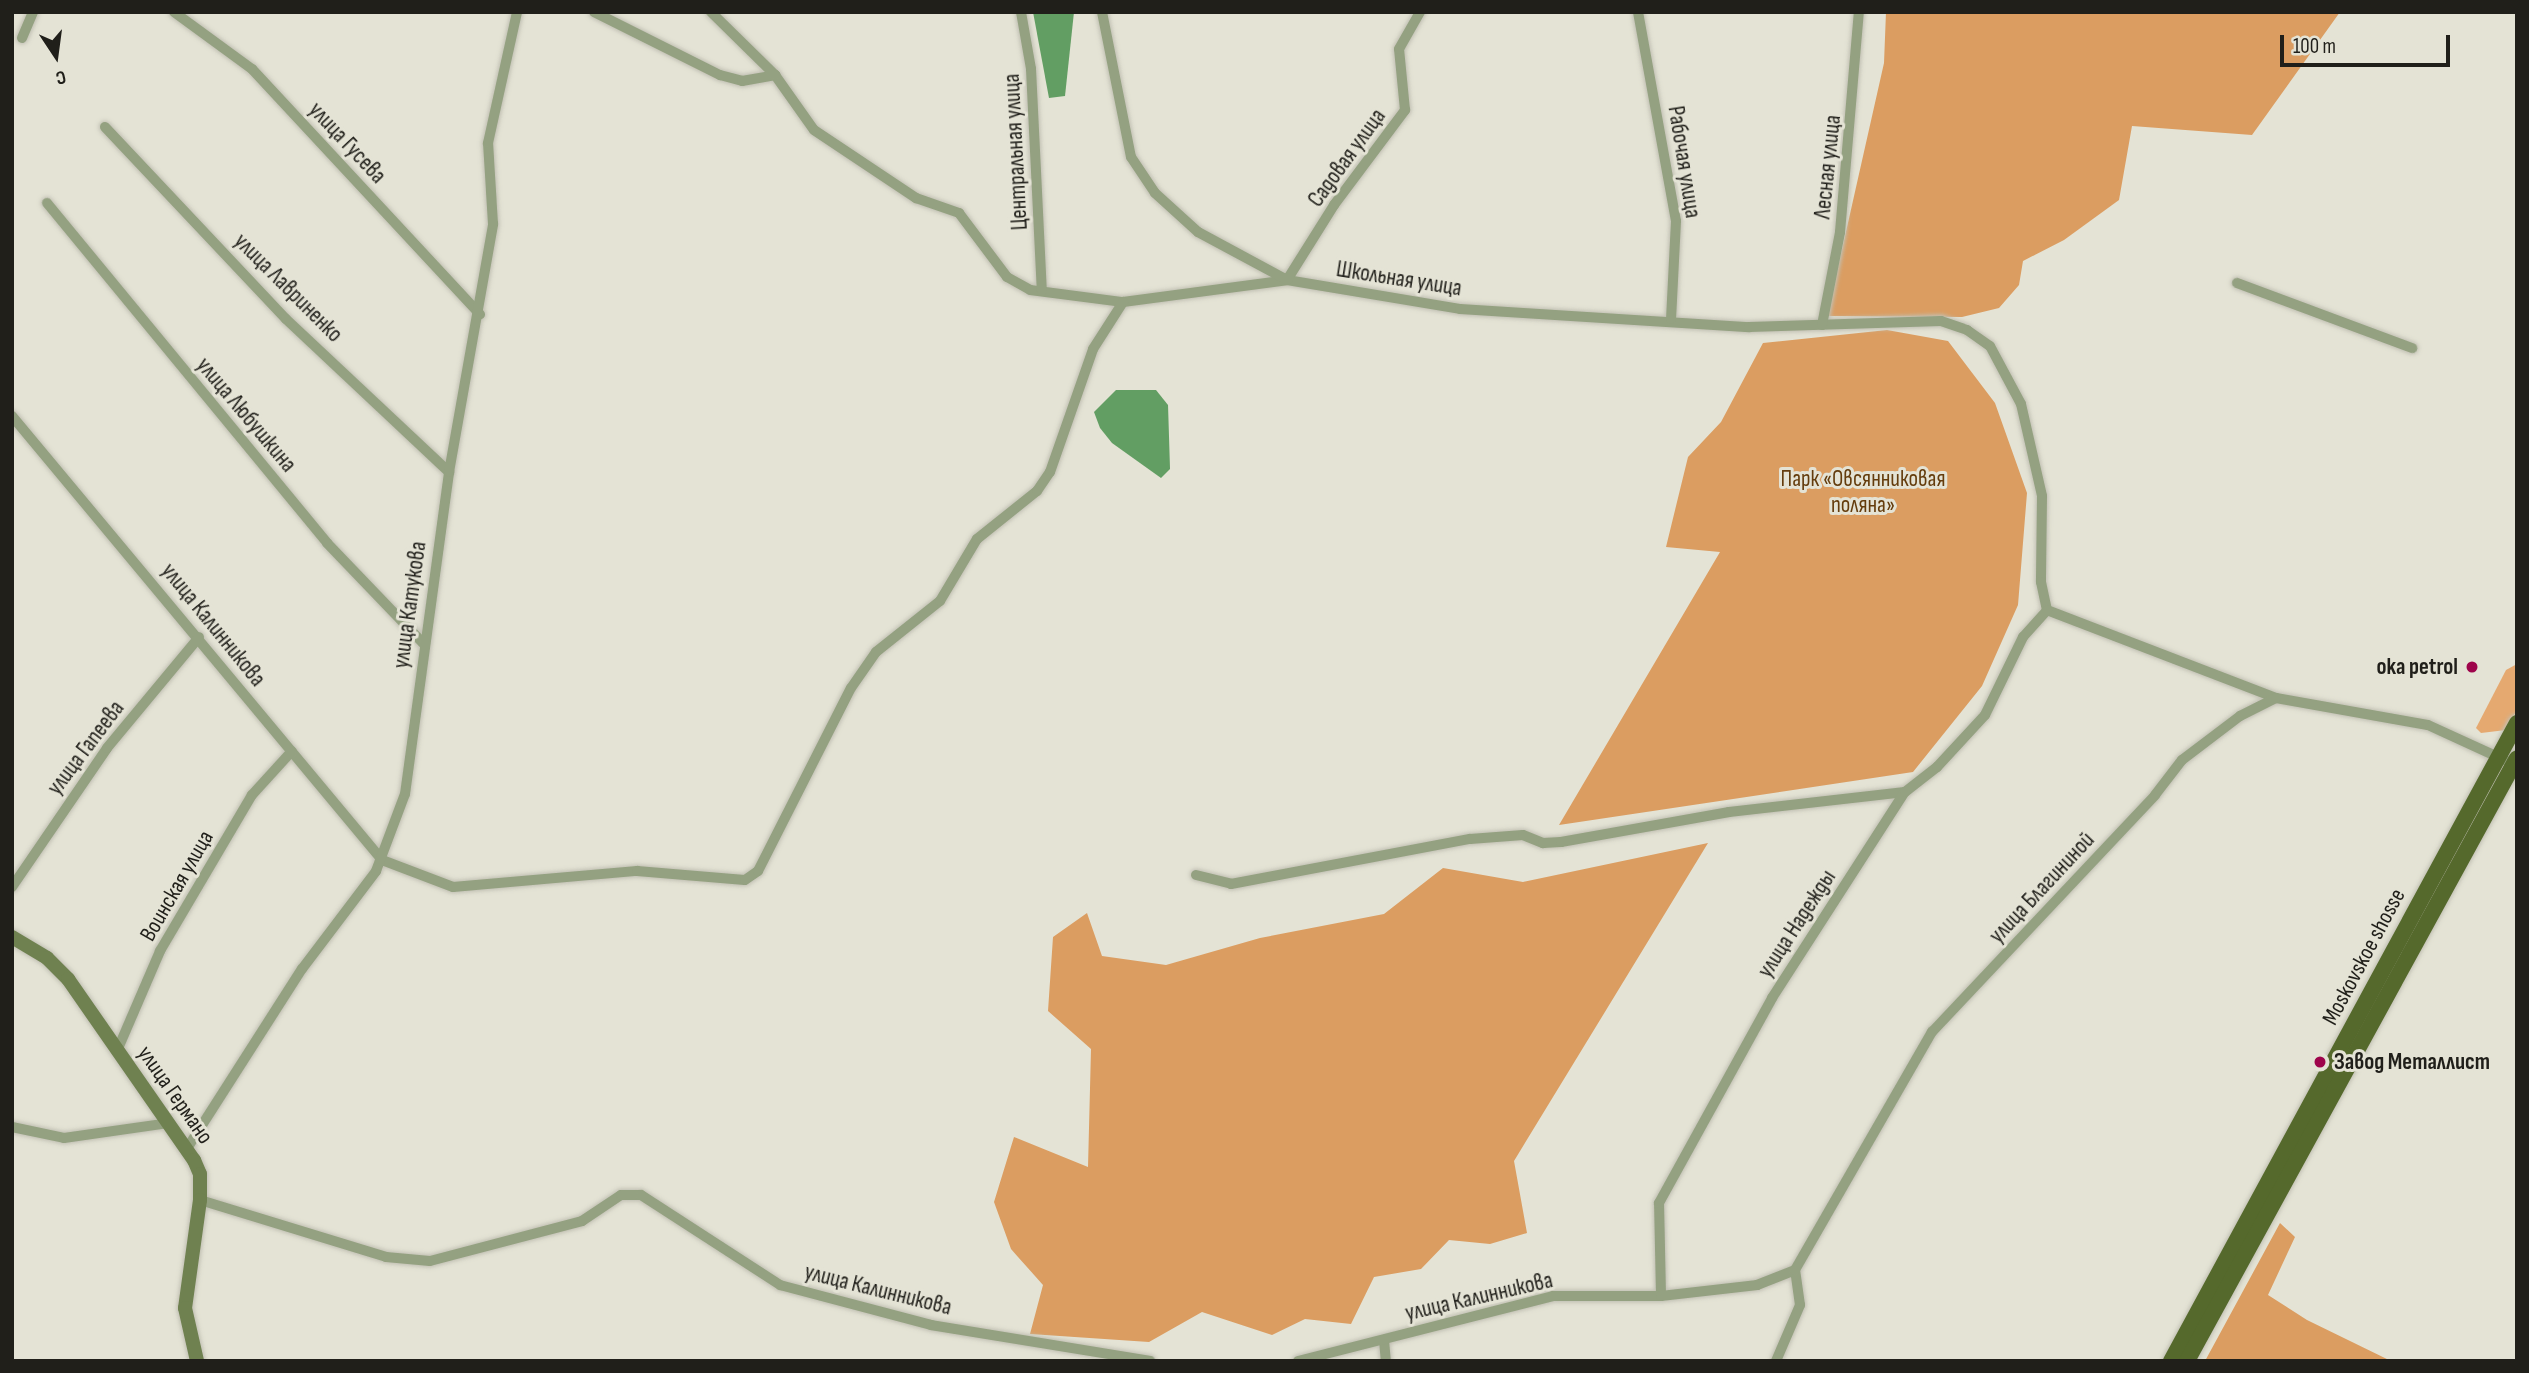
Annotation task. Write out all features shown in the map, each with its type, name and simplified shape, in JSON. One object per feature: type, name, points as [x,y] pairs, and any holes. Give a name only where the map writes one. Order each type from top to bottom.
[{"type":"main road","name":"Moskovskoe shosse","points":[[2187,1361],[2510,759],[2517,723]]},
{"type":"main road","name":"Moskovskoe shosse","points":[[2171,1361],[2510,759]]},
{"type":"main road","name":"улица Германо","points":[[12,937],[47,958],[68,979],[116,1052],[188,1147],[200,1174],[200,1200],[185,1308],[197,1361]]},
{"type":"street","points":[[22,38],[33,12]]},
{"type":"street","name":"улица Гусева","points":[[174,12],[252,69],[480,314]]},
{"type":"street","name":"улица Катукова","points":[[188,1147],[302,969],[382,860],[405,794],[449,472],[480,314],[493,224],[488,143],[517,12]]},
{"type":"street","points":[[594,12],[720,75],[742,81],[775,75]]},
{"type":"street","name":"Школьная улица","points":[[711,12],[775,75],[814,130],[916,198],[959,213],[1007,277],[1042,291],[1124,302],[1287,280],[1461,309],[1671,319],[1749,327],[1941,321],[1967,330],[1990,346],[2021,404],[2039,475],[2041,582],[2047,610]]},
{"type":"street","name":"Центральная улица","points":[[1021,12],[1031,69],[1042,291]]},
{"type":"street","points":[[1102,12],[1131,157],[1155,193],[1198,232],[1287,280]]},
{"type":"street","name":"Садовая улица","points":[[1287,280],[1334,205],[1405,110],[1399,49],[1420,12]]},
{"type":"street","name":"Рабочая улица","points":[[1637,12],[1673,197],[1671,319]]},
{"type":"street","name":"Лесная улица","points":[[1822,325],[1840,232],[1859,12]]},
{"type":"street","name":"улица Лавриненко","points":[[105,127],[286,319],[449,472]]},
{"type":"street","name":"улица Любушкина","points":[[47,203],[327,543],[424,644]]},
{"type":"street","points":[[2237,283],[2412,348]]},
{"type":"street","points":[[382,860],[453,887],[637,871],[745,880],[758,871],[852,688],[876,652],[940,601],[977,539],[1044,482],[1093,349],[1124,302]]},
{"type":"street","name":"улица Калинникова","points":[[12,416],[199,637],[382,860]]},
{"type":"street","points":[[2047,610],[2276,698],[2428,725],[2510,759]]},
{"type":"street","name":"улица Надежды","points":[[1661,1296],[1658,1203],[1772,998],[1905,792],[1937,767],[1985,715],[2023,637],[2047,610]]},
{"type":"street","name":"улица Гапеева","points":[[12,887],[107,748],[199,637]]},
{"type":"street","name":"улица Благининой","points":[[1795,1269],[1933,1032],[2155,795],[2182,760],[2240,716],[2276,698]]},
{"type":"street","name":"Воинская улица","points":[[116,1052],[160,951],[252,796],[292,751]]},
{"type":"street","points":[[1196,875],[1231,884],[1470,839],[1523,835],[1543,843],[1561,842],[1729,812],[1905,792]]},
{"type":"street","points":[[12,1127],[64,1138],[170,1123]]},
{"type":"street","name":"улица Калинникова","points":[[200,1200],[315,1233],[386,1258],[430,1261],[582,1221],[621,1195],[641,1195],[780,1285],[931,1325],[1150,1361]]},
{"type":"street","points":[[1776,1361],[1800,1305],[1795,1269]]},
{"type":"street","name":"улица Калинникова","points":[[1298,1361],[1553,1296],[1661,1296],[1757,1285],[1795,1269]]},
{"type":"street","points":[[1384,1340],[1386,1361]]},
{"type":"shaded area","points":[[1033,12],[1074,12],[1065,96],[1049,98]]},
{"type":"shaded area","points":[[1116,390],[1156,390],[1168,405],[1170,469],[1161,478],[1112,443],[1100,428],[1094,412]]},
{"type":"shaded area","points":[[2517,664],[2517,710],[2506,730],[2481,733],[2476,728],[2506,670]]},
{"type":"green space","points":[[1886,12],[2340,12],[2252,135],[2132,126],[2119,200],[2064,240],[2023,261],[2019,285],[1999,308],[1962,317],[1827,316],[1884,63]]},
{"type":"green space","name":"Парк «Овсянниковая поляна»","points":[[1887,330],[1948,341],[1995,403],[2027,493],[2018,605],[1982,686],[1913,772],[1559,825],[1720,552],[1666,547],[1688,457],[1721,422],[1763,343]]},
{"type":"green space","points":[[1708,843],[1514,1161],[1527,1233],[1490,1244],[1449,1240],[1421,1269],[1374,1277],[1351,1324],[1305,1319],[1272,1335],[1202,1312],[1149,1342],[1030,1334],[1043,1285],[1011,1249],[994,1202],[1014,1137],[1088,1167],[1091,1049],[1048,1011],[1053,937],[1087,913],[1102,956],[1166,965],[1260,938],[1384,914],[1443,868],[1523,882]]},
{"type":"green space","points":[[2280,1223],[2295,1237],[2268,1295],[2307,1320],[2391,1361],[2205,1361]]},
{"type":"place","name":"oka petrol","points":[[2472,667]]},
{"type":"place","name":"Завод Металлист","points":[[2320,1062]]}]
